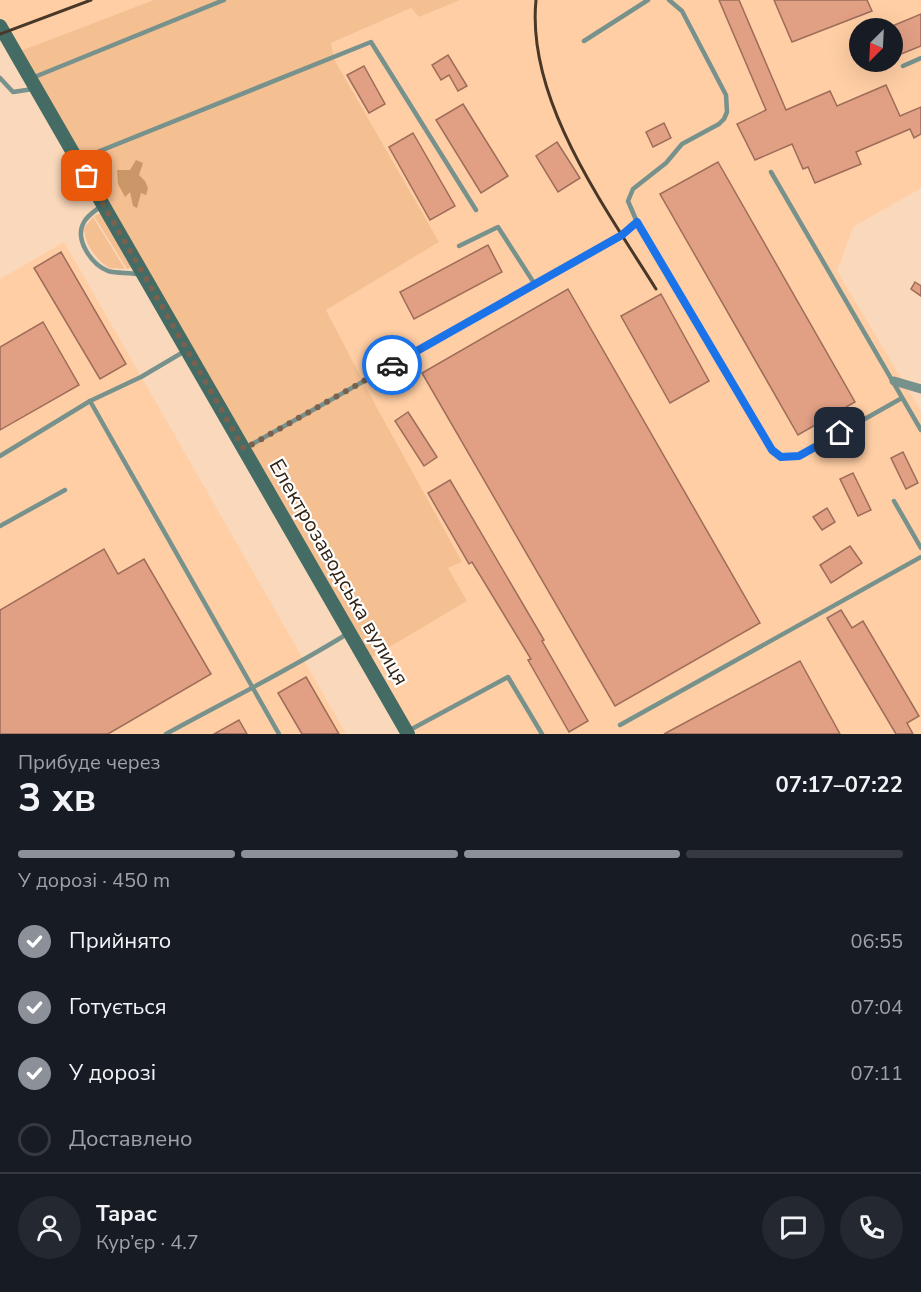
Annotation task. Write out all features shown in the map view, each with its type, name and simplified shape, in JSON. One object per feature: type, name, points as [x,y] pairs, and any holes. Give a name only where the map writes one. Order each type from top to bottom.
[{"type":"main road","name":"Електрозаводська вулиця","points":[[0,26],[407,733]]},
{"type":"street","points":[[894,381],[921,389]]},
{"type":"lane","points":[[0,78],[14,92],[224,0]]},
{"type":"lane","points":[[584,41],[648,0]]},
{"type":"lane","points":[[669,0],[681,11],[726,95],[727,112],[719,124],[682,144],[666,163],[633,189],[628,201],[637,222],[767,442],[772,450],[781,457],[799,456],[902,398]]},
{"type":"lane","points":[[77,160],[371,42],[476,210]]},
{"type":"lane","points":[[903,66],[921,58]]},
{"type":"lane","points":[[771,172],[921,430]]},
{"type":"lane","points":[[104,204],[86,219],[81,228],[80,233],[86,250],[105,269],[139,274],[146,278]]},
{"type":"lane","points":[[244,449],[622,235],[637,222]]},
{"type":"lane","points":[[459,246],[498,227],[534,284]]},
{"type":"lane","points":[[0,456],[90,401],[141,377],[187,349]]},
{"type":"lane","points":[[90,401],[279,734]]},
{"type":"lane","points":[[0,526],[65,490]]},
{"type":"lane","points":[[894,501],[921,548]]},
{"type":"lane","points":[[620,725],[921,557]]},
{"type":"lane","points":[[166,734],[304,661],[350,633]]},
{"type":"lane","points":[[407,733],[508,677],[542,734]]},
{"type":"shaded area","points":[[0,0],[154,0],[15,53],[0,26]]},
{"type":"shaded area","points":[[154,0],[460,0],[419,17],[411,8],[331,43],[334,59],[439,242],[326,310],[462,562],[448,568],[467,601],[366,661],[15,53]]},
{"type":"shaded area","points":[[460,0],[921,0],[921,188],[853,227],[837,271],[921,411],[921,734],[408,734],[366,661],[467,601],[448,568],[461,562],[326,310],[439,242],[334,59],[331,43],[411,8],[419,17]]},
{"type":"shaded area","points":[[136,160],[143,163],[139,175],[148,188],[146,195],[141,193],[137,208],[133,206],[130,192],[125,197],[118,184],[117,170],[130,170]]},
{"type":"shaded area","points":[[101,214],[132,267],[127,269],[94,216]]},
{"type":"shaded area","points":[[93,217],[125,269],[109,268],[92,251],[86,240],[84,228]]},
{"type":"shaded area","points":[[64,242],[346,734],[0,734],[0,279]]},
{"type":"building","points":[[719,0],[739,0],[786,110],[830,91],[837,106],[886,85],[900,116],[921,107],[921,134],[914,138],[910,129],[856,152],[861,164],[815,183],[808,167],[803,169],[792,144],[755,160],[737,124],[766,110]]},
{"type":"building","points":[[774,0],[867,0],[872,11],[792,42]]},
{"type":"building","points":[[921,14],[921,46],[903,53],[903,22]]},
{"type":"building","points":[[448,55],[467,86],[458,91],[449,75],[441,80],[432,65]]},
{"type":"building","points":[[364,66],[385,104],[369,113],[347,75]]},
{"type":"building","points":[[463,104],[508,176],[481,193],[436,120]]},
{"type":"building","points":[[664,123],[671,138],[653,147],[646,132]]},
{"type":"building","points":[[413,133],[455,206],[430,220],[389,147]]},
{"type":"building","points":[[557,142],[580,178],[558,192],[536,156]]},
{"type":"building","points":[[718,162],[855,402],[798,435],[660,194]]},
{"type":"building","points":[[488,245],[502,272],[414,319],[400,292]]},
{"type":"building","points":[[61,252],[126,364],[100,379],[34,268]]},
{"type":"building","points":[[915,282],[921,286],[921,296],[911,289]]},
{"type":"building","points":[[568,289],[760,623],[615,706],[422,373]]},
{"type":"building","points":[[661,294],[709,381],[670,403],[621,316]]},
{"type":"building","points":[[43,322],[79,385],[0,430],[0,347]]},
{"type":"building","points":[[408,412],[437,457],[424,466],[395,421]]},
{"type":"building","points":[[903,452],[918,483],[906,489],[891,458]]},
{"type":"building","points":[[853,473],[871,510],[858,516],[840,479]]},
{"type":"building","points":[[450,480],[544,640],[542,641],[588,721],[569,732],[528,660],[531,659],[472,562],[469,564],[428,493]]},
{"type":"building","points":[[827,508],[835,522],[822,530],[813,517]]},
{"type":"building","points":[[850,546],[862,563],[831,583],[820,565]]},
{"type":"building","points":[[104,549],[118,574],[144,559],[211,674],[108,734],[0,734],[0,610]]},
{"type":"building","points":[[841,610],[852,628],[863,621],[919,716],[907,723],[913,734],[896,734],[827,618]]},
{"type":"building","points":[[800,661],[840,734],[664,734]]},
{"type":"building","points":[[306,677],[339,734],[302,734],[278,693]]},
{"type":"building","points":[[239,720],[247,734],[214,734]]},
{"type":"railway","points":[[0,34],[91,0]]},
{"type":"railway","points":[[536,0],[536,38],[543,76],[556,114],[593,188],[656,289]]},
{"type":"way so far","points":[[87,176],[244,449],[392,365]]},
{"type":"route","points":[[392,365],[622,235],[637,222],[772,450],[781,457],[799,456],[840,433]]}]
